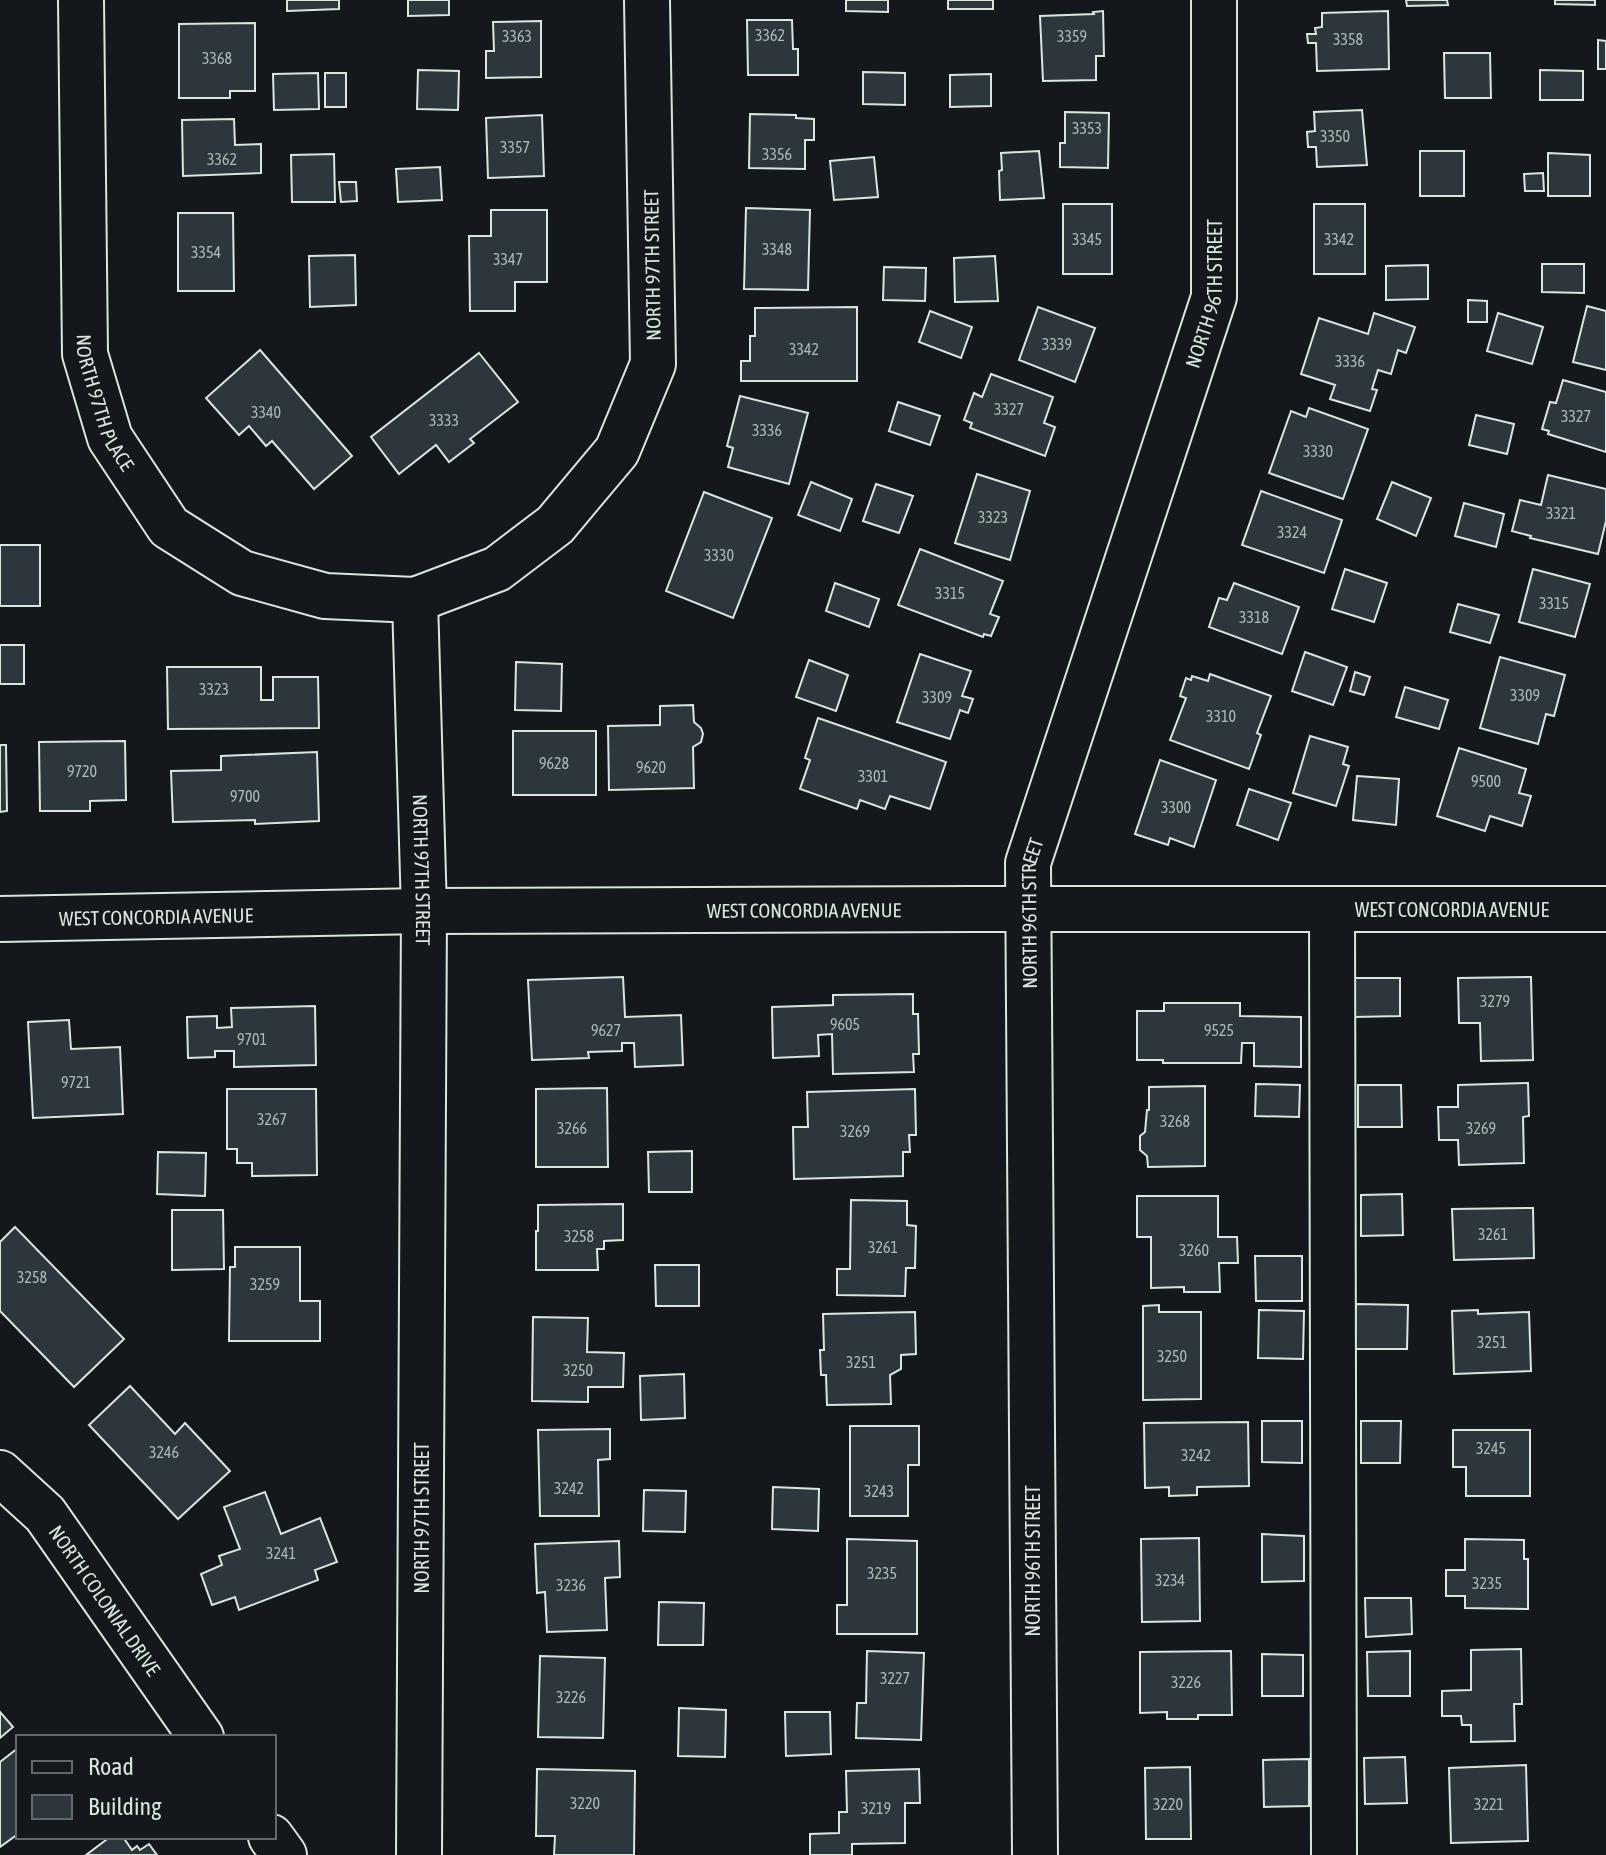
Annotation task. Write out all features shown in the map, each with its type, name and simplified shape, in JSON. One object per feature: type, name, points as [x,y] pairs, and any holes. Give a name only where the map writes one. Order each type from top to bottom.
[{"type":"street","name":"NORTH 97TH PLACE","points":[[81,0],[85,354],[110,438],[169,527],[242,573],[325,596],[415,600]]},
{"type":"street","name":"NORTH 97TH STREET","points":[[419,1855],[424,911],[415,600],[497,569],[555,525],[617,451],[653,364],[647,0]]},
{"type":"street","name":"NORTH 96TH STREET","points":[[1035,1855],[1028,863],[1214,297],[1214,0]]},
{"type":"street","points":[[1332,909],[1334,1855]]},
{"type":"street","name":"WEST CONCORDIA AVENUE","points":[[0,919],[424,911],[1606,909]]},
{"type":"street","name":"NORTH COLONIAL DRIVE","points":[[0,1473],[45,1514],[200,1735]]},
{"type":"building","points":[[287,0],[339,0],[339,9],[287,11]]},
{"type":"building","points":[[408,0],[449,0],[449,15],[408,16]]},
{"type":"building","points":[[846,0],[888,0],[888,12],[846,11]]},
{"type":"building","points":[[948,0],[993,0],[993,9],[948,9]]},
{"type":"building","points":[[1406,0],[1447,0],[1448,5],[1407,6]]},
{"type":"building","points":[[1555,0],[1595,0],[1595,5],[1555,4]]},
{"type":"building","points":[[1103,11],[1104,56],[1096,56],[1096,80],[1043,81],[1040,16]]},
{"type":"building","points":[[1388,11],[1389,69],[1317,71],[1316,43],[1308,43],[1307,34],[1316,34],[1315,28],[1322,27],[1322,13]]},
{"type":"building","points":[[747,20],[792,20],[793,49],[798,49],[798,75],[748,75]]},
{"type":"building","points":[[541,21],[541,77],[486,78],[486,51],[494,51],[493,22]]},
{"type":"building","points":[[255,23],[255,91],[230,91],[230,98],[179,98],[179,24]]},
{"type":"building","points":[[1598,40],[1606,41],[1606,69],[1598,69]]},
{"type":"building","points":[[1444,53],[1490,53],[1491,98],[1445,98]]},
{"type":"building","points":[[418,70],[459,71],[458,110],[417,109]]},
{"type":"building","points":[[1540,70],[1583,71],[1583,100],[1540,100]]},
{"type":"building","points":[[863,72],[905,73],[905,105],[863,104]]},
{"type":"building","points":[[318,73],[319,109],[274,110],[273,74]]},
{"type":"building","points":[[325,73],[346,73],[346,107],[325,107]]},
{"type":"building","points":[[991,74],[991,106],[950,107],[950,75]]},
{"type":"building","points":[[1362,110],[1367,165],[1317,167],[1316,147],[1308,147],[1307,132],[1315,131],[1314,112]]},
{"type":"building","points":[[1065,112],[1109,113],[1108,168],[1060,167],[1060,143],[1065,143]]},
{"type":"building","points":[[750,114],[796,115],[796,118],[814,119],[814,140],[805,140],[805,169],[749,168]]},
{"type":"building","points":[[542,115],[544,176],[488,178],[486,118]]},
{"type":"building","points":[[234,119],[235,145],[261,144],[261,173],[183,176],[182,120]]},
{"type":"building","points":[[1039,151],[1044,198],[1000,200],[1001,153]]},
{"type":"building","points":[[1420,151],[1464,151],[1464,196],[1420,196]]},
{"type":"building","points":[[1548,153],[1590,155],[1590,196],[1548,196]]},
{"type":"building","points":[[334,154],[335,202],[292,202],[291,155]]},
{"type":"building","points":[[874,157],[878,197],[834,200],[830,161]]},
{"type":"building","points":[[440,167],[442,200],[398,202],[396,169]]},
{"type":"building","points":[[1543,173],[1544,191],[1525,191],[1524,174]]},
{"type":"building","points":[[339,182],[356,182],[357,201],[341,202]]},
{"type":"building","points":[[1063,204],[1112,204],[1112,274],[1063,274]]},
{"type":"building","points":[[1314,204],[1365,204],[1365,274],[1314,274]]},
{"type":"building","points":[[746,208],[810,210],[808,290],[744,289]]},
{"type":"building","points":[[491,210],[547,210],[547,282],[515,282],[515,311],[470,311],[469,236],[491,236]]},
{"type":"building","points":[[178,213],[233,213],[234,291],[178,291]]},
{"type":"building","points":[[355,255],[356,305],[310,307],[309,256]]},
{"type":"building","points":[[995,256],[998,301],[955,302],[954,258]]},
{"type":"building","points":[[1542,264],[1584,264],[1584,293],[1542,292]]},
{"type":"building","points":[[1428,265],[1428,299],[1386,300],[1386,266]]},
{"type":"building","points":[[884,267],[926,268],[925,301],[883,300]]},
{"type":"building","points":[[1468,300],[1487,301],[1487,322],[1468,322]]},
{"type":"building","points":[[1587,306],[1606,311],[1606,370],[1573,362]]},
{"type":"building","points":[[857,307],[857,381],[741,381],[741,361],[750,361],[750,336],[755,336],[755,308]]},
{"type":"building","points":[[1038,307],[1095,328],[1075,382],[1019,360]]},
{"type":"building","points":[[930,311],[972,327],[961,358],[919,342]]},
{"type":"building","points":[[1374,313],[1415,327],[1406,353],[1398,350],[1391,374],[1378,370],[1372,389],[1377,390],[1370,411],[1330,399],[1335,385],[1301,374],[1319,318],[1368,334]]},
{"type":"building","points":[[1498,313],[1543,327],[1532,364],[1487,351]]},
{"type":"building","points":[[260,350],[352,456],[314,489],[272,441],[266,446],[249,426],[239,435],[206,398]]},
{"type":"building","points":[[479,353],[518,402],[470,439],[474,443],[449,462],[436,445],[399,474],[371,437]]},
{"type":"building","points":[[991,374],[1053,397],[1044,423],[1055,427],[1045,456],[970,428],[972,423],[964,420],[974,393],[982,397]]},
{"type":"building","points":[[1563,380],[1606,392],[1606,452],[1548,434],[1549,431],[1542,429],[1550,402],[1556,403]]},
{"type":"building","points":[[740,396],[808,413],[789,484],[728,467],[733,448],[727,446]]},
{"type":"building","points":[[898,402],[940,416],[930,445],[889,431]]},
{"type":"building","points":[[1309,408],[1368,429],[1343,499],[1269,473],[1291,411],[1306,417]]},
{"type":"building","points":[[1476,415],[1514,424],[1507,454],[1469,445]]},
{"type":"building","points":[[977,474],[1030,491],[1010,560],[955,543]]},
{"type":"building","points":[[1548,475],[1606,489],[1606,521],[1598,554],[1512,531],[1520,500],[1541,505]]},
{"type":"building","points":[[811,482],[852,499],[840,531],[798,515]]},
{"type":"building","points":[[1392,482],[1431,498],[1416,536],[1377,519]]},
{"type":"building","points":[[876,484],[913,496],[899,533],[863,521]]},
{"type":"building","points":[[1261,491],[1342,520],[1324,573],[1242,545]]},
{"type":"building","points":[[704,492],[772,518],[733,618],[666,591]]},
{"type":"building","points":[[1464,503],[1504,514],[1496,547],[1455,536]]},
{"type":"building","points":[[0,545],[40,545],[40,606],[0,606]]},
{"type":"building","points":[[920,549],[1003,581],[990,614],[999,617],[991,636],[984,634],[983,637],[898,605]]},
{"type":"building","points":[[1345,569],[1387,583],[1374,622],[1332,609]]},
{"type":"building","points":[[1533,569],[1590,584],[1575,637],[1519,622]]},
{"type":"building","points":[[835,583],[879,599],[869,627],[826,611]]},
{"type":"building","points":[[1234,583],[1299,607],[1282,654],[1209,627],[1219,598],[1227,600]]},
{"type":"building","points":[[1458,604],[1499,615],[1490,643],[1450,632]]},
{"type":"building","points":[[0,645],[24,645],[24,684],[0,684]]},
{"type":"building","points":[[1305,652],[1347,667],[1333,705],[1292,691]]},
{"type":"building","points":[[920,654],[971,671],[962,696],[973,699],[968,713],[960,710],[950,739],[897,722]]},
{"type":"building","points":[[1500,657],[1565,675],[1554,716],[1546,714],[1538,744],[1480,728]]},
{"type":"building","points":[[809,660],[848,675],[836,711],[796,697]]},
{"type":"building","points":[[516,662],[562,664],[561,711],[515,710]]},
{"type":"building","points":[[167,667],[261,667],[261,700],[273,700],[273,677],[318,677],[319,728],[168,729]]},
{"type":"building","points":[[1355,672],[1370,677],[1364,695],[1350,691]]},
{"type":"building","points":[[1210,674],[1271,696],[1257,733],[1261,735],[1249,769],[1170,740],[1186,698],[1180,696],[1186,678],[1191,680],[1192,676],[1208,681]]},
{"type":"building","points":[[1405,687],[1448,700],[1439,729],[1396,717]]},
{"type":"building","points":[[693,705],[694,722],[703,734],[701,742],[693,747],[694,788],[609,790],[608,726],[660,725],[660,706]]},
{"type":"building","points":[[818,718],[946,762],[930,809],[890,796],[885,809],[860,800],[857,809],[800,789],[810,760],[805,758]]},
{"type":"building","points":[[513,731],[596,731],[596,795],[513,795]]},
{"type":"building","points":[[1310,736],[1348,747],[1343,764],[1349,766],[1336,806],[1293,793]]},
{"type":"building","points":[[125,741],[126,800],[90,801],[90,811],[40,811],[39,742]]},
{"type":"building","points":[[0,745],[6,745],[7,811],[0,812]]},
{"type":"building","points":[[1459,748],[1526,769],[1519,793],[1531,796],[1522,826],[1490,816],[1485,831],[1437,816]]},
{"type":"building","points":[[317,752],[319,821],[255,824],[255,820],[173,822],[171,771],[221,770],[221,756]]},
{"type":"building","points":[[1160,760],[1216,780],[1194,847],[1170,838],[1168,845],[1135,834]]},
{"type":"building","points":[[1357,776],[1399,779],[1396,825],[1353,820]]},
{"type":"building","points":[[1249,789],[1291,803],[1278,840],[1237,825]]},
{"type":"building","points":[[623,977],[625,1017],[681,1015],[683,1065],[635,1067],[634,1043],[622,1043],[622,1051],[588,1052],[589,1058],[532,1060],[528,980]]},
{"type":"building","points":[[1531,977],[1533,1060],[1481,1061],[1480,1023],[1459,1023],[1458,978]]},
{"type":"building","points":[[1353,978],[1400,978],[1400,1016],[1354,1017]]},
{"type":"building","points":[[913,994],[913,1014],[918,1014],[919,1054],[913,1054],[914,1072],[833,1074],[832,1034],[818,1035],[819,1056],[773,1058],[772,1007],[833,1005],[833,995]]},
{"type":"building","points":[[1164,1003],[1240,1003],[1240,1016],[1301,1017],[1301,1067],[1254,1066],[1254,1043],[1242,1043],[1241,1063],[1137,1060],[1137,1011],[1164,1011]]},
{"type":"building","points":[[315,1006],[316,1065],[234,1067],[234,1051],[215,1051],[215,1057],[188,1058],[187,1017],[217,1016],[217,1028],[232,1027],[231,1008]]},
{"type":"building","points":[[69,1020],[71,1049],[120,1047],[123,1114],[33,1118],[28,1022]]},
{"type":"building","points":[[1528,1083],[1529,1116],[1523,1117],[1524,1163],[1459,1165],[1458,1140],[1439,1140],[1438,1107],[1458,1107],[1458,1085]]},
{"type":"building","points":[[1256,1084],[1300,1085],[1299,1117],[1255,1116]]},
{"type":"building","points":[[1358,1085],[1401,1085],[1402,1127],[1358,1127]]},
{"type":"building","points":[[1205,1086],[1205,1166],[1148,1167],[1147,1156],[1140,1150],[1140,1136],[1145,1132],[1149,1087]]},
{"type":"building","points":[[607,1088],[608,1167],[536,1167],[536,1089]]},
{"type":"building","points":[[227,1089],[316,1089],[317,1175],[252,1176],[252,1163],[237,1163],[237,1149],[227,1149]]},
{"type":"building","points":[[915,1089],[916,1135],[909,1135],[910,1152],[903,1152],[903,1176],[794,1179],[793,1127],[808,1127],[807,1092]]},
{"type":"building","points":[[692,1151],[692,1192],[649,1192],[648,1152]]},
{"type":"building","points":[[158,1152],[206,1153],[205,1196],[157,1194]]},
{"type":"building","points":[[1402,1194],[1403,1235],[1361,1236],[1361,1195]]},
{"type":"building","points":[[1137,1196],[1218,1196],[1218,1237],[1237,1237],[1238,1263],[1219,1263],[1220,1292],[1184,1292],[1184,1287],[1151,1288],[1151,1237],[1137,1237]]},
{"type":"building","points":[[851,1200],[907,1201],[907,1225],[916,1226],[915,1268],[906,1268],[905,1296],[837,1295],[837,1269],[850,1269]]},
{"type":"building","points":[[623,1204],[623,1240],[604,1241],[604,1249],[597,1249],[598,1270],[536,1270],[538,1205]]},
{"type":"building","points":[[1533,1208],[1534,1258],[1454,1260],[1452,1209]]},
{"type":"building","points":[[172,1210],[223,1210],[224,1269],[172,1270]]},
{"type":"building","points":[[15,1227],[124,1339],[74,1387],[0,1311],[0,1242]]},
{"type":"building","points":[[235,1247],[300,1247],[300,1301],[320,1301],[320,1341],[229,1341],[230,1267],[235,1267]]},
{"type":"building","points":[[1255,1256],[1302,1256],[1302,1301],[1256,1301]]},
{"type":"building","points":[[655,1265],[699,1265],[699,1306],[656,1306]]},
{"type":"building","points":[[1356,1304],[1408,1305],[1407,1349],[1355,1349]]},
{"type":"building","points":[[1159,1305],[1159,1312],[1201,1312],[1201,1399],[1143,1400],[1143,1306]]},
{"type":"building","points":[[1259,1310],[1304,1311],[1303,1359],[1258,1358]]},
{"type":"building","points":[[1478,1310],[1478,1314],[1529,1312],[1531,1371],[1454,1374],[1452,1311]]},
{"type":"building","points":[[915,1312],[916,1354],[901,1355],[901,1369],[890,1375],[891,1404],[827,1405],[826,1375],[821,1375],[823,1314]]},
{"type":"building","points":[[533,1317],[588,1318],[587,1352],[624,1353],[623,1387],[588,1387],[588,1402],[532,1401]]},
{"type":"building","points":[[684,1374],[685,1418],[641,1420],[640,1376]]},
{"type":"building","points":[[130,1386],[175,1434],[185,1423],[230,1471],[178,1519],[89,1425]]},
{"type":"building","points":[[1262,1421],[1302,1421],[1302,1463],[1262,1462]]},
{"type":"building","points":[[1361,1421],[1401,1421],[1400,1463],[1361,1463]]},
{"type":"building","points":[[1248,1422],[1249,1486],[1197,1487],[1197,1495],[1169,1496],[1169,1487],[1145,1488],[1144,1423]]},
{"type":"building","points":[[850,1426],[919,1426],[919,1465],[908,1465],[908,1516],[850,1516]]},
{"type":"building","points":[[610,1429],[610,1459],[598,1460],[599,1516],[540,1516],[538,1430]]},
{"type":"building","points":[[1453,1430],[1530,1430],[1530,1496],[1466,1496],[1466,1467],[1453,1467]]},
{"type":"building","points":[[773,1487],[819,1489],[818,1531],[772,1529]]},
{"type":"building","points":[[644,1490],[686,1491],[685,1532],[643,1531]]},
{"type":"building","points":[[265,1492],[281,1534],[320,1518],[337,1562],[315,1570],[318,1580],[239,1610],[235,1597],[212,1605],[201,1574],[222,1565],[219,1556],[240,1549],[224,1507]]},
{"type":"building","points":[[1262,1534],[1304,1536],[1304,1581],[1262,1582]]},
{"type":"building","points":[[1199,1538],[1200,1621],[1142,1622],[1141,1539]]},
{"type":"building","points":[[847,1539],[917,1541],[917,1634],[837,1634],[837,1605],[847,1605]]},
{"type":"building","points":[[1465,1539],[1524,1540],[1524,1559],[1528,1559],[1528,1609],[1465,1608],[1465,1596],[1446,1596],[1446,1570],[1465,1570]]},
{"type":"building","points":[[619,1541],[620,1577],[605,1578],[607,1630],[547,1632],[545,1592],[537,1593],[535,1544]]},
{"type":"building","points":[[1365,1598],[1411,1598],[1412,1634],[1366,1637]]},
{"type":"building","points":[[659,1602],[704,1603],[703,1645],[658,1645]]},
{"type":"building","points":[[1521,1649],[1522,1704],[1514,1704],[1515,1741],[1471,1742],[1471,1725],[1462,1725],[1461,1716],[1442,1716],[1442,1691],[1471,1690],[1471,1650]]},
{"type":"building","points":[[867,1651],[924,1653],[921,1740],[856,1738],[857,1703],[866,1703]]},
{"type":"building","points":[[1231,1651],[1232,1715],[1167,1719],[1167,1712],[1140,1713],[1140,1652]]},
{"type":"building","points":[[1410,1651],[1410,1696],[1368,1696],[1367,1652]]},
{"type":"building","points":[[1262,1654],[1303,1655],[1303,1696],[1262,1696]]},
{"type":"building","points":[[540,1656],[605,1658],[603,1738],[538,1737]]},
{"type":"building","points":[[679,1708],[726,1710],[725,1757],[678,1756]]},
{"type":"building","points":[[0,1712],[13,1727],[0,1738]]},
{"type":"building","points":[[785,1712],[830,1712],[831,1754],[786,1756]]},
{"type":"building","points":[[16,1750],[16,1835],[0,1847],[0,1762]]},
{"type":"building","points":[[1405,1757],[1407,1803],[1365,1804],[1364,1758]]},
{"type":"building","points":[[1309,1759],[1309,1806],[1264,1807],[1263,1760]]},
{"type":"building","points":[[1526,1765],[1528,1841],[1451,1843],[1449,1768]]},
{"type":"building","points":[[1190,1767],[1191,1839],[1146,1839],[1145,1768]]},
{"type":"building","points":[[537,1769],[635,1771],[634,1855],[554,1855],[555,1836],[536,1836]]},
{"type":"building","points":[[919,1769],[920,1803],[905,1803],[905,1843],[852,1844],[852,1855],[810,1855],[810,1834],[839,1833],[839,1812],[847,1812],[846,1771]]},
{"type":"building","points":[[107,1839],[124,1839],[132,1850],[137,1846],[140,1850],[149,1844],[157,1855],[86,1855]]}]
